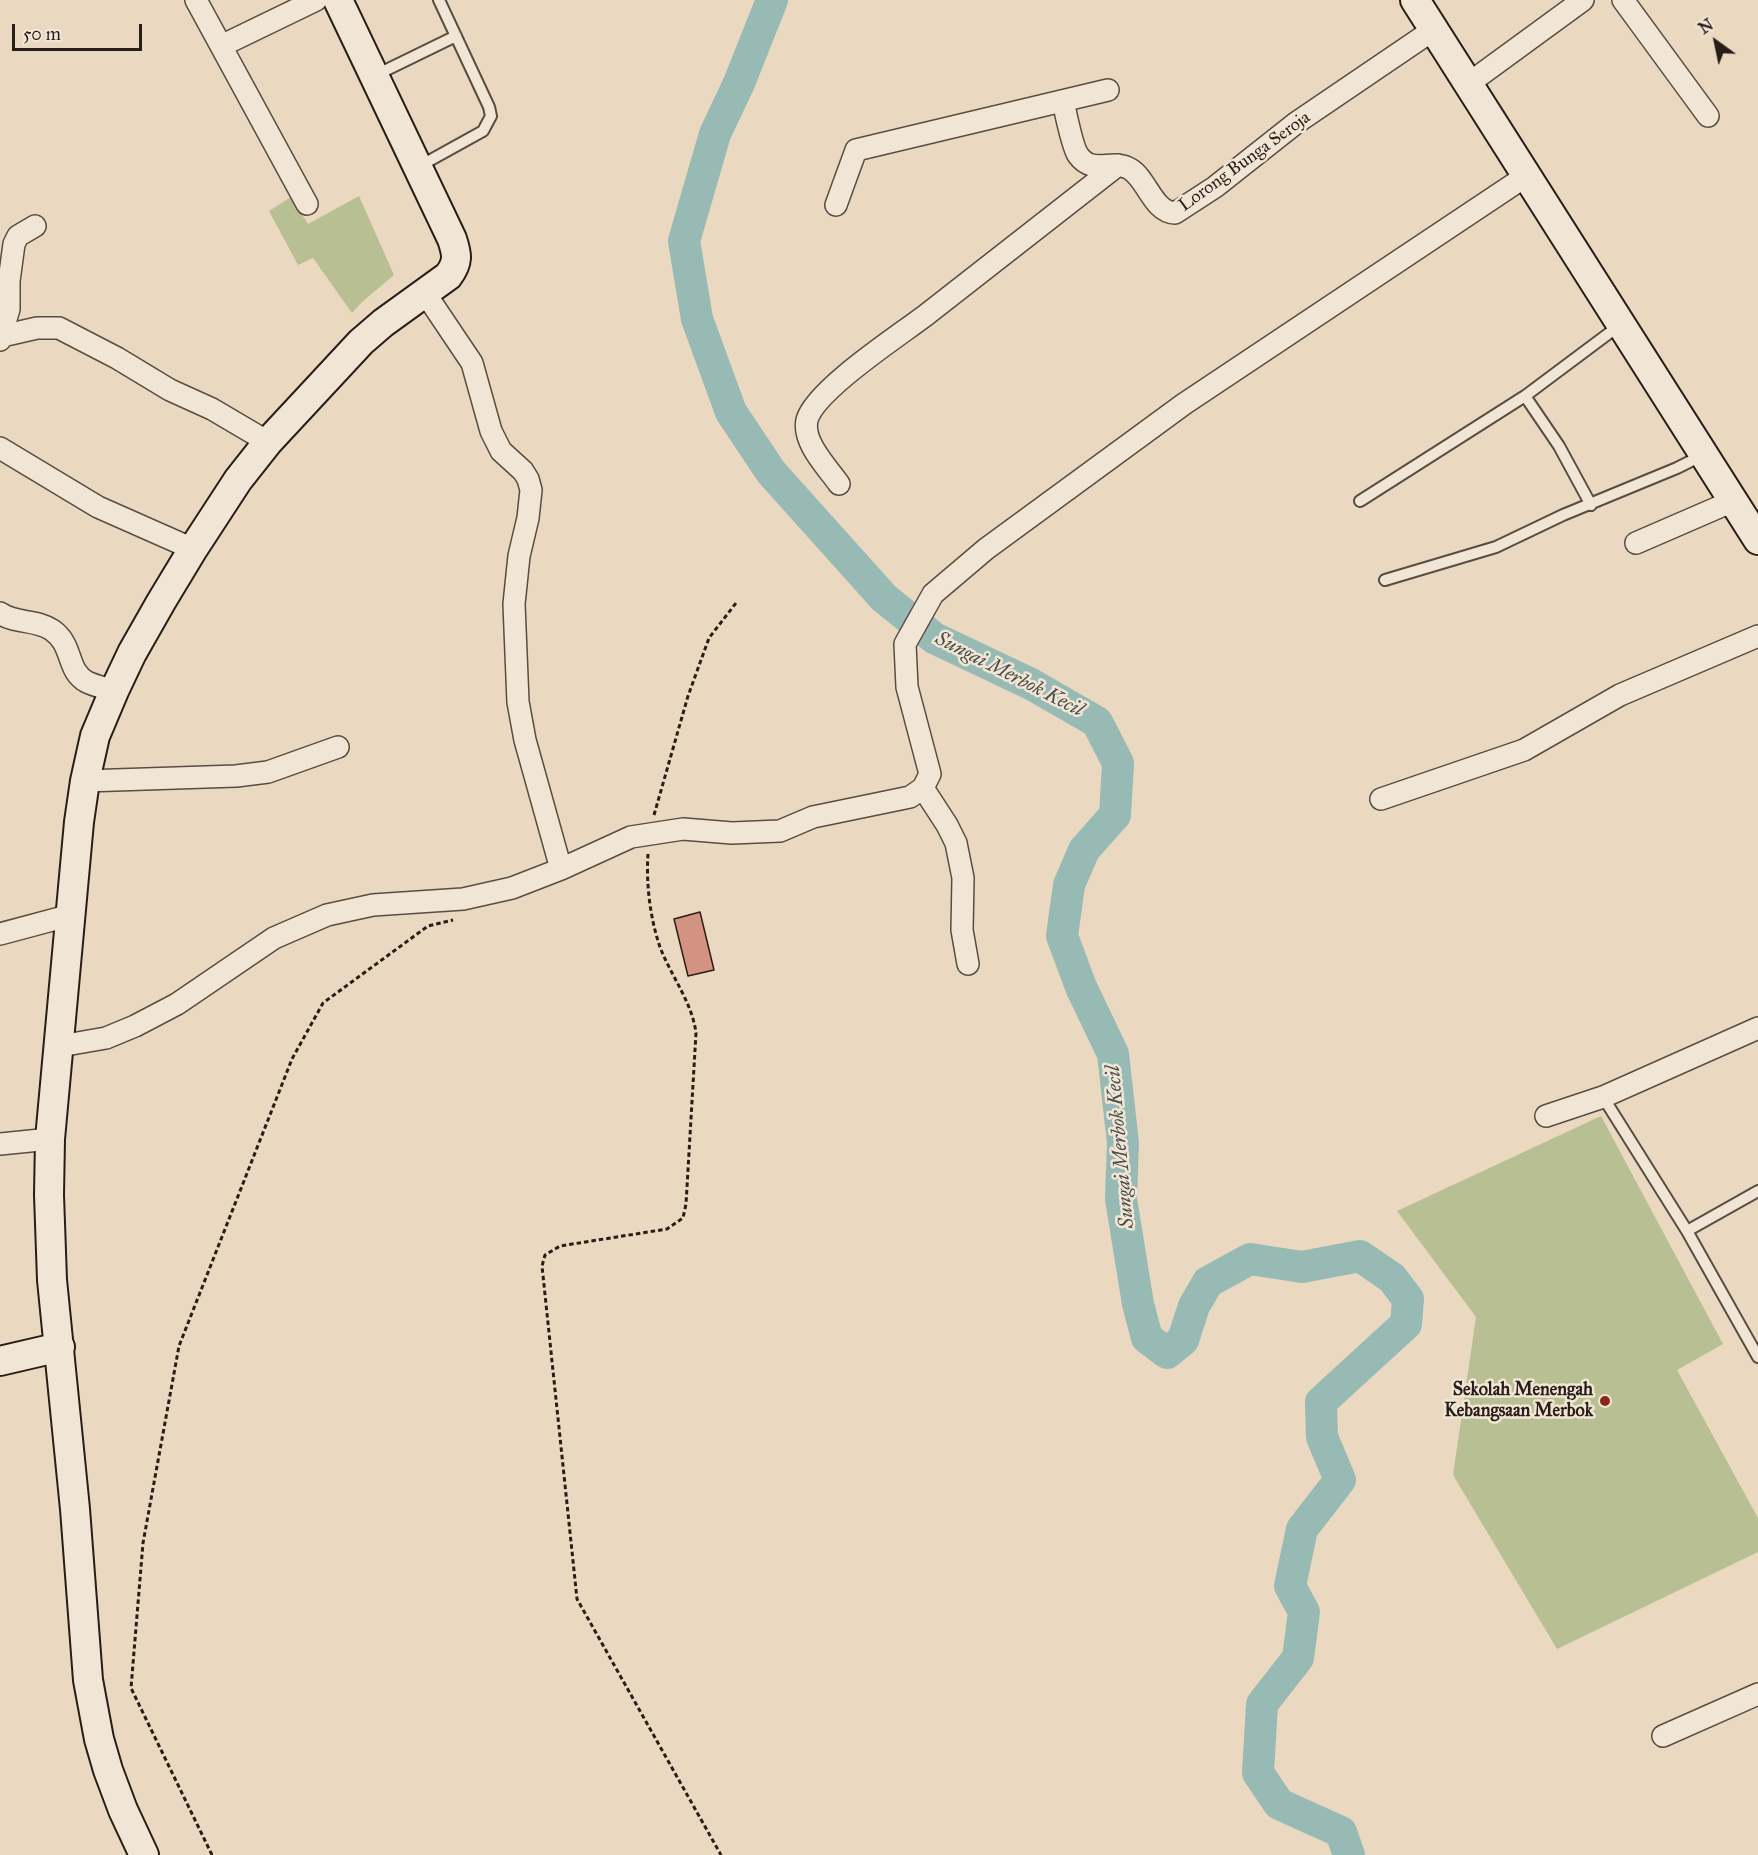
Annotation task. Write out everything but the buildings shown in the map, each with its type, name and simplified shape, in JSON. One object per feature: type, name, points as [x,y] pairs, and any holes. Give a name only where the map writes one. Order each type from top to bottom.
[{"type":"street","points":[[196,0],[307,204]]},
{"type":"street","points":[[221,46],[316,0]]},
{"type":"street","points":[[144,1855],[108,1770],[87,1680],[77,1531],[52,1280],[50,1139],[70,915],[85,781],[95,736],[132,653],[193,549],[238,480],[268,442],[362,342],[383,323],[448,276],[458,259],[452,239],[338,0]]},
{"type":"street","points":[[1415,0],[1758,540]]},
{"type":"street","points":[[1468,84],[1583,0]]},
{"type":"street","points":[[1623,0],[1708,116]]},
{"type":"street","name":"Lorong Bunga Seroja","points":[[1118,165],[1133,172],[1165,211],[1175,213],[1215,187],[1296,123],[1433,30]]},
{"type":"street","points":[[836,205],[856,150],[1108,90]]},
{"type":"street","points":[[1063,101],[1077,154],[1086,163],[1097,167],[1118,165]]},
{"type":"street","points":[[839,484],[811,443],[807,431],[807,421],[816,405],[845,375],[927,315],[991,262],[1118,165]]},
{"type":"street","points":[[60,1046],[106,1038],[135,1026],[185,999],[274,938],[327,915],[373,905],[463,899],[512,888],[561,869],[631,837],[683,830],[732,833],[780,831],[813,817],[910,797],[923,788],[930,774],[930,766],[907,687],[905,644],[933,594],[986,549],[1175,410],[1526,176]]},
{"type":"street","points":[[1,338],[9,309],[9,281],[14,244],[18,236],[35,226]]},
{"type":"street","points":[[425,293],[472,363],[491,431],[501,451],[528,478],[531,490],[528,518],[519,556],[514,604],[518,702],[525,740],[561,869]]},
{"type":"street","points":[[1,338],[37,328],[59,328],[117,358],[170,390],[212,409],[268,442]]},
{"type":"street","points":[[0,448],[98,507],[193,549]]},
{"type":"street","points":[[1636,543],[1733,501]]},
{"type":"street","points":[[0,613],[6,618],[42,624],[54,632],[66,644],[77,675],[87,682],[114,691]]},
{"type":"street","points":[[1381,799],[1524,750],[1620,695],[1758,636]]},
{"type":"street","points":[[85,781],[236,776],[268,772],[338,747]]},
{"type":"street","points":[[923,788],[956,843],[963,878],[962,930],[968,964]]},
{"type":"street","points":[[0,934],[70,915]]},
{"type":"street","points":[[1546,1116],[1603,1097],[1758,1028]]},
{"type":"street","points":[[0,1144],[50,1139]]},
{"type":"street","points":[[0,1360],[60,1347]]},
{"type":"street","points":[[1663,1736],[1758,1694]]},
{"type":"lane","points":[[418,168],[483,131],[490,116],[489,107],[439,0]]},
{"type":"lane","points":[[373,76],[456,36]]},
{"type":"lane","points":[[1360,501],[1525,396],[1621,325]]},
{"type":"lane","points":[[1525,396],[1559,446],[1591,505]]},
{"type":"lane","points":[[1384,580],[1496,547],[1563,515],[1677,468],[1703,454]]},
{"type":"lane","points":[[1603,1097],[1687,1232],[1758,1357]]},
{"type":"lane","points":[[1687,1232],[1758,1191]]},
{"type":"path","points":[[721,1855],[577,1599],[542,1266],[545,1256],[560,1246],[667,1229],[683,1218],[686,1204],[696,1033],[694,1020],[660,946],[650,906],[647,867],[650,834],[688,696],[709,638],[736,603]]},
{"type":"path","points":[[212,1855],[131,1688],[142,1543],[179,1346],[291,1059],[323,1003],[428,926],[460,918],[463,899]]},
{"type":"green space","points":[[359,196],[394,275],[352,313],[313,258],[298,265],[269,211],[291,197],[308,224]]},
{"type":"green space","name":"Sekolah Menengah Kebangsaan Merbok","points":[[1601,1116],[1723,1344],[1677,1370],[1758,1518],[1758,1552],[1557,1649],[1453,1475],[1476,1317],[1397,1211]]},
{"type":"waterway","name":"Sungai Merbok Kecil","points":[[772,0],[739,83],[715,134],[684,241],[697,319],[731,412],[771,472],[884,598],[934,638],[1031,684],[1097,722],[1118,763],[1115,815],[1084,850],[1069,885],[1062,936],[1081,987],[1113,1054],[1123,1143],[1121,1199],[1138,1304],[1147,1338],[1167,1353],[1183,1340],[1194,1306],[1208,1282],[1250,1259],[1302,1267],[1360,1256],[1392,1278],[1408,1299],[1406,1324],[1321,1402],[1322,1437],[1340,1480],[1302,1529],[1290,1586],[1304,1612],[1298,1658],[1262,1704],[1258,1773],[1279,1804],[1341,1832],[1349,1855]]},
{"type":"place","name":"Sekolah Menengah Kebangsaan Merbok","points":[[1605,1401]]}]
